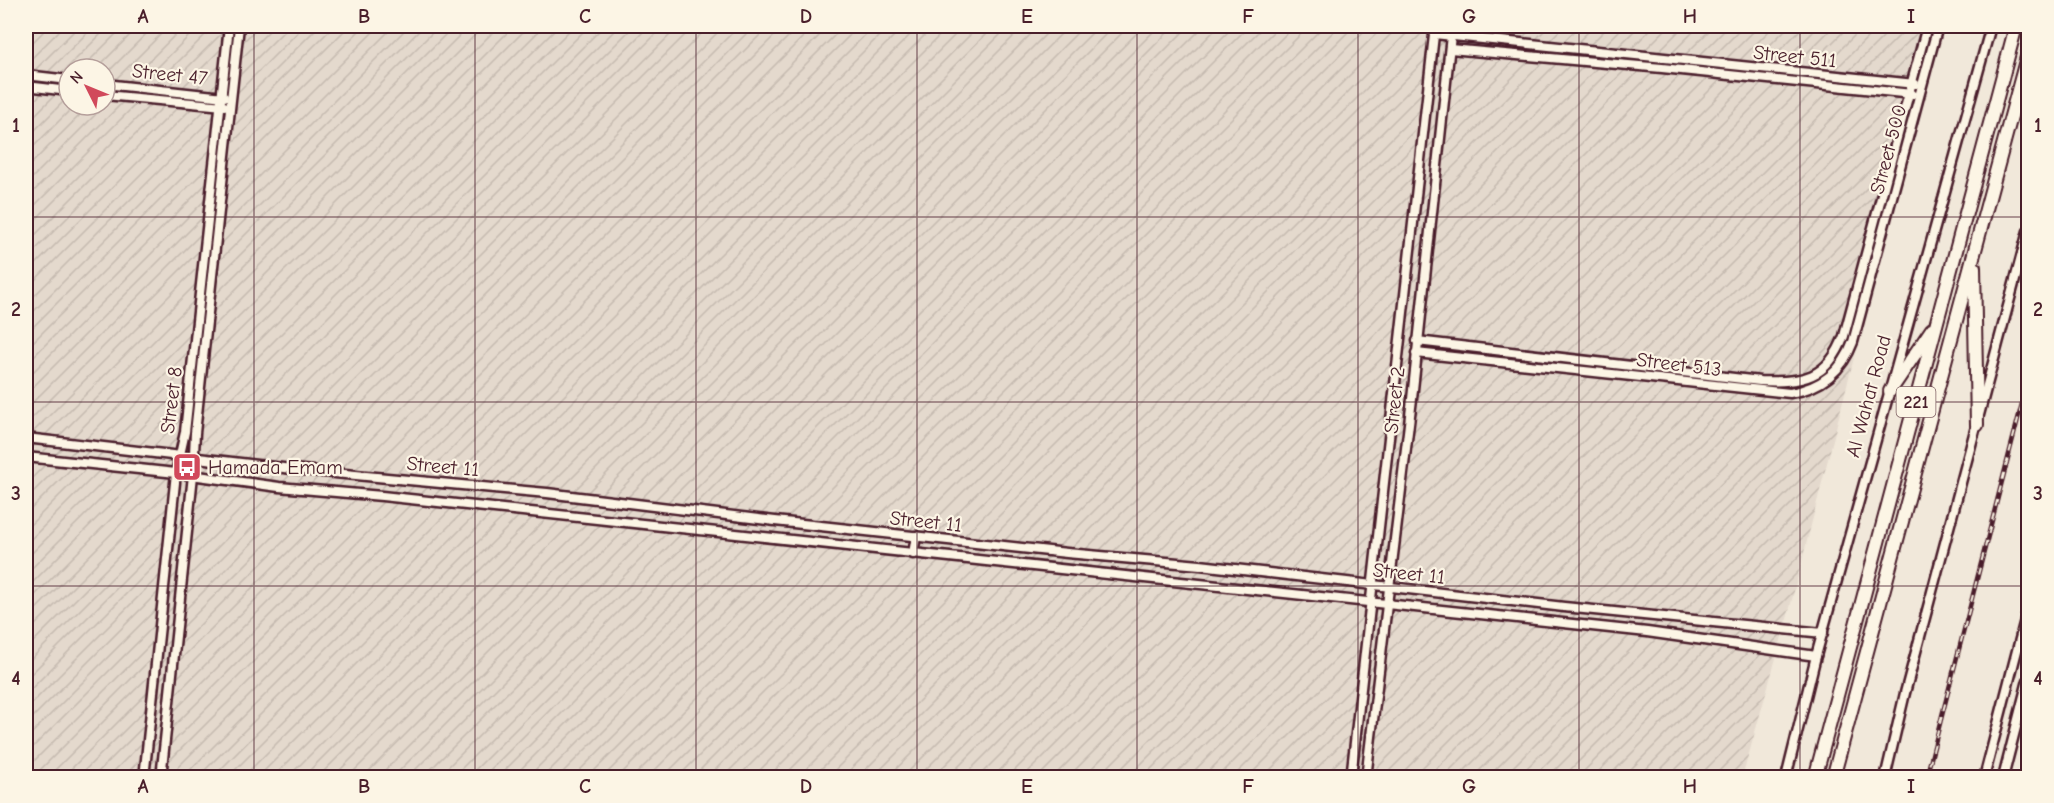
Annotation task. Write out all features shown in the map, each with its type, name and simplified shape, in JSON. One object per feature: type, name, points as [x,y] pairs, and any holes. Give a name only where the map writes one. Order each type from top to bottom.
[{"type":"highway","name":"221","points":[[1815,777],[2016,26]]},
{"type":"highway","name":"221","points":[[1833,777],[2028,52]]},
{"type":"highway","points":[[1973,253],[1977,425]]},
{"type":"highway","points":[[1890,391],[1938,320]]},
{"type":"street","name":"Street 8","points":[[144,777],[176,473],[185,432],[229,26]]},
{"type":"street","name":"Street 8","points":[[161,777],[238,26]]},
{"type":"street","name":"Street 2","points":[[1366,777],[1452,26]]},
{"type":"street","name":"Street 500","points":[[1859,278],[1927,26]]},
{"type":"street","name":"Street 500","points":[[1869,280],[1938,26]]},
{"type":"street","name":"Al Wahat Road","points":[[1785,777],[1816,656],[1991,26]]},
{"type":"street","name":"Street 2","points":[[1351,777],[1434,30]]},
{"type":"street","name":"Street 511","points":[[1434,30],[1451,36],[1922,85]]},
{"type":"street","name":"Street 511","points":[[1450,49],[1919,95]]},
{"type":"street","points":[[26,75],[57,79]]},
{"type":"street","points":[[26,86],[57,90]]},
{"type":"street","name":"Street 47","points":[[117,86],[230,102]]},
{"type":"street","name":"Street 47","points":[[117,96],[220,101]]},
{"type":"street","points":[[1894,150],[1904,152]]},
{"type":"street","points":[[1885,777],[1905,693],[2028,231]]},
{"type":"street","name":"Street 513","points":[[1760,385],[1806,379],[1820,372],[1830,362],[1839,350],[1844,336],[1859,278]]},
{"type":"street","points":[[1859,278],[1869,280]]},
{"type":"street","name":"Street 513","points":[[1416,353],[1529,360],[1630,370],[1760,385],[1790,393],[1802,391],[1825,381],[1834,373],[1848,353],[1869,280]]},
{"type":"street","name":"Street 513","points":[[1400,336],[1529,360]]},
{"type":"street","name":"Street 11","points":[[26,438],[292,469],[547,493],[916,536],[1823,633]]},
{"type":"street","name":"Street 11","points":[[26,457],[279,487],[382,496],[1647,632],[1816,656]]},
{"type":"street","points":[[913,554],[916,536]]},
{"type":"street","points":[[1984,777],[2028,608]]},
{"type":"street","points":[[2003,777],[2028,680]]},
{"type":"shaded area","points":[[26,26],[1939,26],[1787,619],[1742,778],[26,777]]},
{"type":"railway","points":[[1926,778],[2028,380]]},
{"type":"place","name":"Hamada Emam","points":[[187,467]]}]
